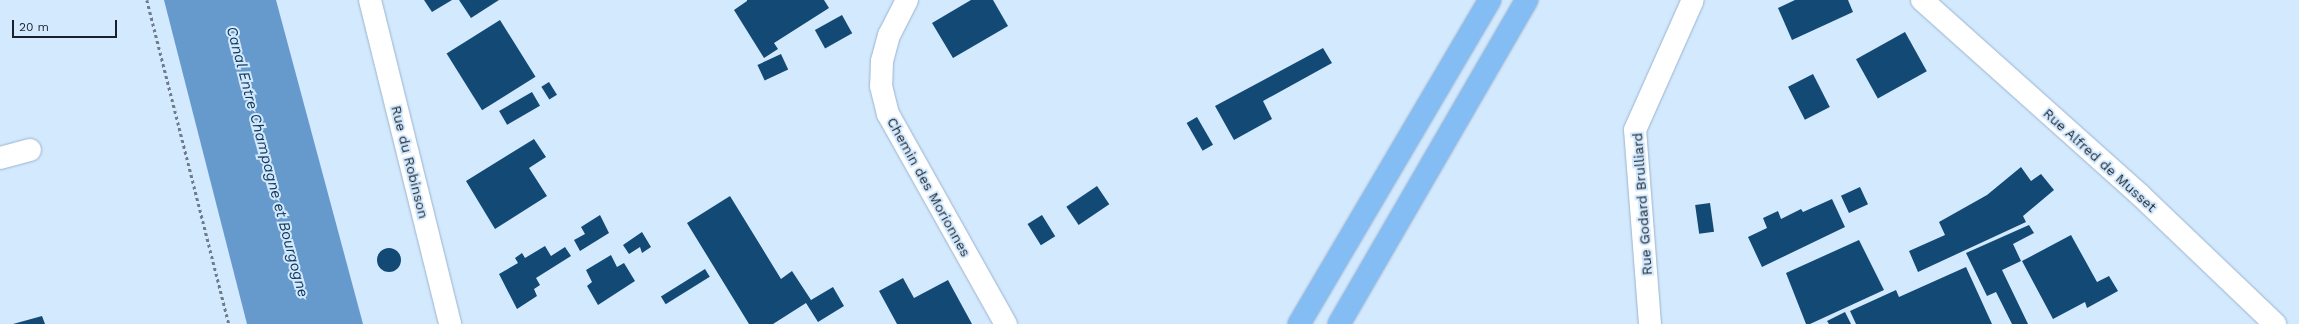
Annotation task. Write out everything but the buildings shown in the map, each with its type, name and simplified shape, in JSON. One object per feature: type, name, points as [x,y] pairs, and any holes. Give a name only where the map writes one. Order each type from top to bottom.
[{"type":"highway","points":[[1298,324],[1490,0]]},
{"type":"highway","points":[[1339,324],[1527,0]]},
{"type":"street","name":"Rue du Robinson","points":[[370,0],[450,324]]},
{"type":"street","name":"Chemin des Morionnes","points":[[907,0],[889,34],[882,61],[881,86],[888,114],[1006,324]]},
{"type":"street","name":"Rue Godard Brulliard","points":[[1650,324],[1635,130],[1692,0]]},
{"type":"street","name":"Rue Alfred de Musset","points":[[1922,0],[2140,195],[2275,324]]},
{"type":"street","points":[[0,158],[30,150]]},
{"type":"path","points":[[146,0],[229,324]]},
{"type":"water","name":"Canal Entre Champagne et Bourgogne","points":[[164,0],[276,0],[363,324],[247,324]]}]
